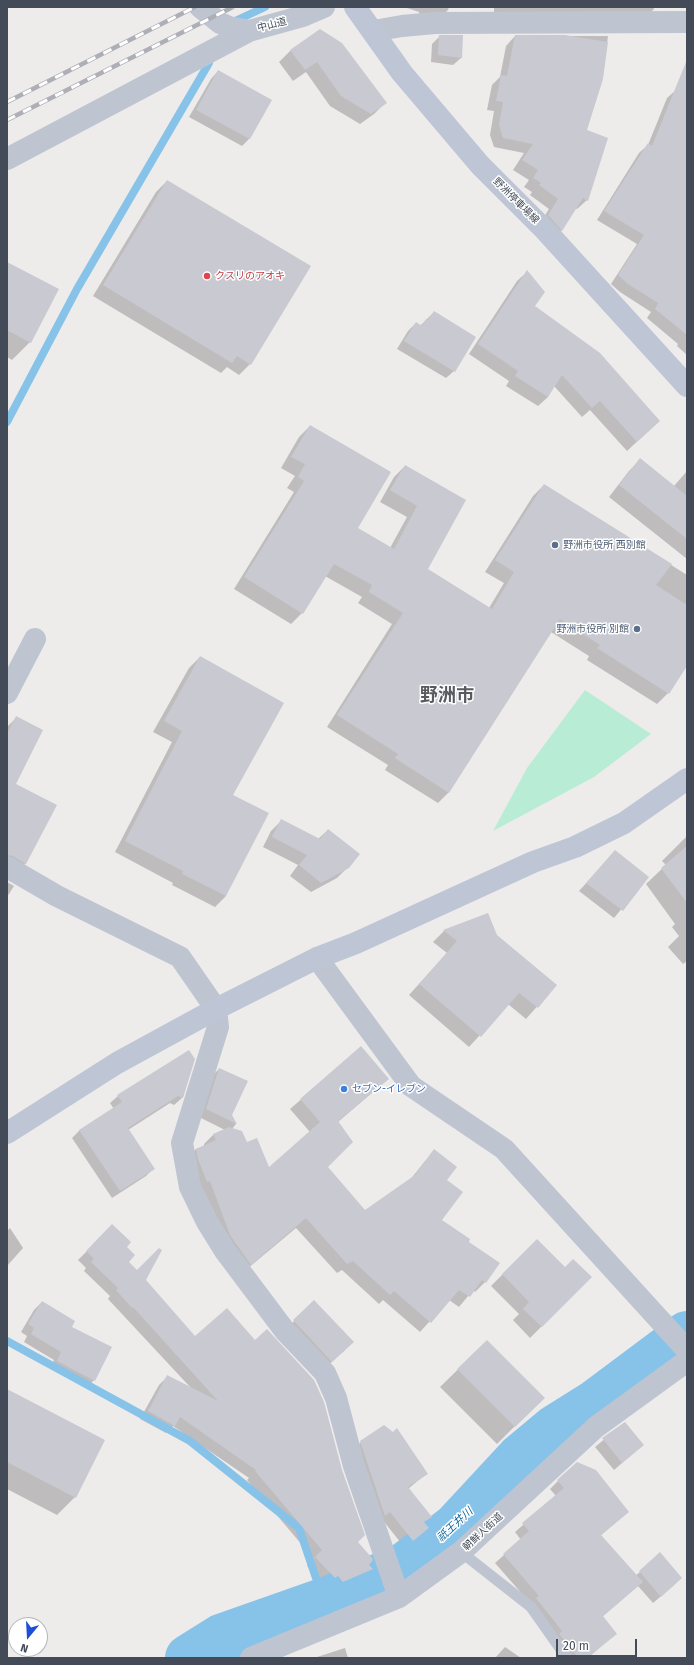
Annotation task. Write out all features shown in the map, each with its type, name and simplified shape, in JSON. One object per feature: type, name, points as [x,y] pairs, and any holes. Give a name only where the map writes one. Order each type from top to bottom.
[{"type":"street","name":"中山道","points":[[200,7],[220,23],[229,27],[249,31],[303,16],[324,7]]},
{"type":"street","name":"野洲停車場線","points":[[355,7],[402,73],[480,165],[545,230],[687,386]]},
{"type":"street","points":[[373,32],[402,26],[435,23],[687,22]]},
{"type":"street","points":[[7,159],[249,31]]},
{"type":"street","points":[[7,691],[35,639]]},
{"type":"street","points":[[7,1133],[118,1064],[216,1009],[317,958],[356,943],[533,862],[575,847],[624,823],[687,779]]},
{"type":"street","points":[[7,867],[57,896],[180,957],[216,1009],[218,1027],[182,1143],[190,1187],[207,1222],[225,1252],[285,1331],[325,1373],[336,1398],[354,1466],[398,1593]]},
{"type":"street","points":[[317,958],[410,1086],[504,1149],[687,1350]]},
{"type":"street","name":"朝鮮人街道","points":[[251,1658],[280,1651],[398,1593],[461,1552],[596,1427],[687,1361]]},
{"type":"lane","points":[[461,1552],[531,1607],[567,1658]]},
{"type":"green space","points":[[585,690],[651,734],[594,777],[493,831],[527,768]]},
{"type":"building","points":[[320,29],[342,43],[387,103],[371,114],[341,96],[317,62],[305,70],[290,50]]},
{"type":"building","points":[[439,35],[463,35],[462,58],[438,55]]},
{"type":"building","points":[[515,35],[565,35],[608,42],[603,79],[587,130],[608,138],[588,201],[583,198],[562,231],[548,215],[558,199],[539,185],[541,183],[533,178],[538,170],[522,160],[533,144],[503,138],[499,125],[503,102],[496,101],[501,75],[507,76]]},
{"type":"building","points":[[686,62],[687,335],[655,309],[658,303],[628,284],[618,275],[644,235],[604,211],[648,143],[652,146]]},
{"type":"building","points":[[218,70],[272,100],[250,139],[196,110]]},
{"type":"building","name":"クスリのアオキ","points":[[167,180],[311,266],[251,365],[237,356],[232,363],[103,285]]},
{"type":"building","points":[[7,262],[59,289],[31,343],[7,330]]},
{"type":"building","points":[[527,270],[545,292],[535,306],[600,353],[660,421],[637,442],[600,401],[592,408],[562,375],[548,397],[515,376],[518,371],[478,344]]},
{"type":"building","points":[[434,311],[476,337],[455,372],[404,341],[416,322],[422,326],[426,319],[428,320]]},
{"type":"building","points":[[310,425],[391,472],[358,528],[394,549],[417,506],[390,490],[405,465],[466,500],[428,569],[492,609],[514,572],[495,560],[544,484],[672,564],[656,585],[687,605],[687,666],[669,694],[597,648],[600,645],[560,619],[449,793],[395,758],[398,754],[337,715],[403,613],[369,592],[372,585],[334,564],[303,614],[244,577],[304,481],[298,477],[305,464],[291,457]]},
{"type":"building","points":[[640,458],[687,496],[687,539],[619,485]]},
{"type":"building","points":[[200,656],[284,703],[233,795],[269,813],[226,896],[182,874],[183,871],[125,841],[182,731],[164,721]]},
{"type":"building","points":[[16,716],[43,730],[16,784],[57,805],[26,864],[13,856],[7,855],[7,734]]},
{"type":"building","points":[[281,819],[320,839],[328,829],[360,854],[349,868],[321,883],[299,865],[307,855],[272,837]]},
{"type":"building","points":[[687,846],[687,903],[661,868]]},
{"type":"building","points":[[615,850],[649,877],[623,911],[586,883]]},
{"type":"building","points":[[488,913],[497,935],[557,985],[538,1008],[519,993],[481,1037],[419,984],[457,941],[443,930]]},
{"type":"building","points":[[361,1046],[389,1079],[338,1121],[353,1142],[328,1167],[365,1210],[415,1175],[434,1149],[457,1167],[447,1180],[463,1192],[442,1220],[470,1239],[469,1242],[500,1263],[486,1283],[482,1280],[470,1297],[459,1290],[431,1323],[394,1291],[390,1295],[353,1261],[347,1264],[306,1218],[251,1265],[230,1235],[210,1181],[207,1182],[198,1159],[196,1149],[216,1140],[213,1134],[229,1127],[242,1131],[247,1142],[257,1138],[269,1167],[320,1122],[300,1099]]},
{"type":"building","points":[[189,1050],[195,1059],[183,1098],[178,1096],[128,1128],[155,1169],[120,1191],[79,1130],[122,1102],[117,1095]]},
{"type":"building","points":[[219,1068],[248,1081],[232,1115],[237,1124],[206,1109]]},
{"type":"building","points":[[112,1224],[131,1242],[127,1247],[135,1255],[129,1262],[137,1270],[159,1248],[162,1250],[146,1280],[195,1336],[227,1308],[255,1340],[267,1329],[314,1380],[324,1402],[342,1470],[365,1535],[358,1542],[372,1558],[373,1560],[369,1565],[373,1569],[343,1582],[338,1576],[335,1578],[315,1557],[322,1550],[255,1471],[256,1470],[180,1417],[175,1426],[148,1411],[167,1375],[218,1401],[116,1290],[118,1288],[91,1262],[94,1259],[86,1251]]},
{"type":"building","points":[[537,1239],[565,1267],[573,1259],[592,1277],[542,1327],[523,1309],[529,1302],[502,1274]]},
{"type":"building","points":[[314,1300],[354,1342],[332,1362],[293,1320]]},
{"type":"building","points":[[42,1301],[75,1321],[72,1327],[112,1347],[95,1381],[57,1361],[61,1352],[31,1334],[34,1328],[28,1324]]},
{"type":"building","points":[[487,1340],[545,1398],[515,1427],[457,1369]]},
{"type":"building","points":[[7,1389],[105,1440],[76,1498],[7,1462]]},
{"type":"building","points":[[625,1422],[644,1445],[622,1463],[602,1438]]},
{"type":"building","points":[[384,1425],[393,1432],[397,1428],[428,1474],[408,1487],[432,1517],[424,1522],[429,1528],[413,1541],[390,1512],[385,1516],[360,1441]]},
{"type":"building","points":[[577,1462],[596,1470],[629,1512],[601,1535],[643,1582],[603,1616],[617,1634],[587,1658],[579,1658],[559,1634],[562,1631],[536,1598],[539,1596],[503,1554],[529,1531],[522,1523],[564,1488],[557,1480]]},
{"type":"building","points":[[660,1552],[682,1578],[661,1597],[639,1571]]},
{"type":"waterway","points":[[233,22],[265,7]]},
{"type":"waterway","points":[[7,422],[77,289],[209,63]]},
{"type":"waterway","name":"祇王井川","points":[[189,1658],[221,1638],[329,1600],[405,1566],[456,1527],[520,1458],[556,1428],[596,1403],[687,1335]]},
{"type":"waterway","points":[[7,1341],[190,1441],[299,1528],[317,1581],[326,1587],[337,1582],[346,1592]]},
{"type":"railway","points":[[7,102],[195,7]]},
{"type":"railway","points":[[7,120],[233,7]]},
{"type":"place","name":"クスリのアオキ","points":[[207,276]]},
{"type":"place","name":"野洲市役所 西別館","points":[[555,545]]},
{"type":"place","name":"野洲市役所 別館","points":[[637,629]]},
{"type":"place","name":"セブン-イレブン","points":[[344,1089]]},
{"type":"district","name":"野洲市","points":[[447,696]]}]
